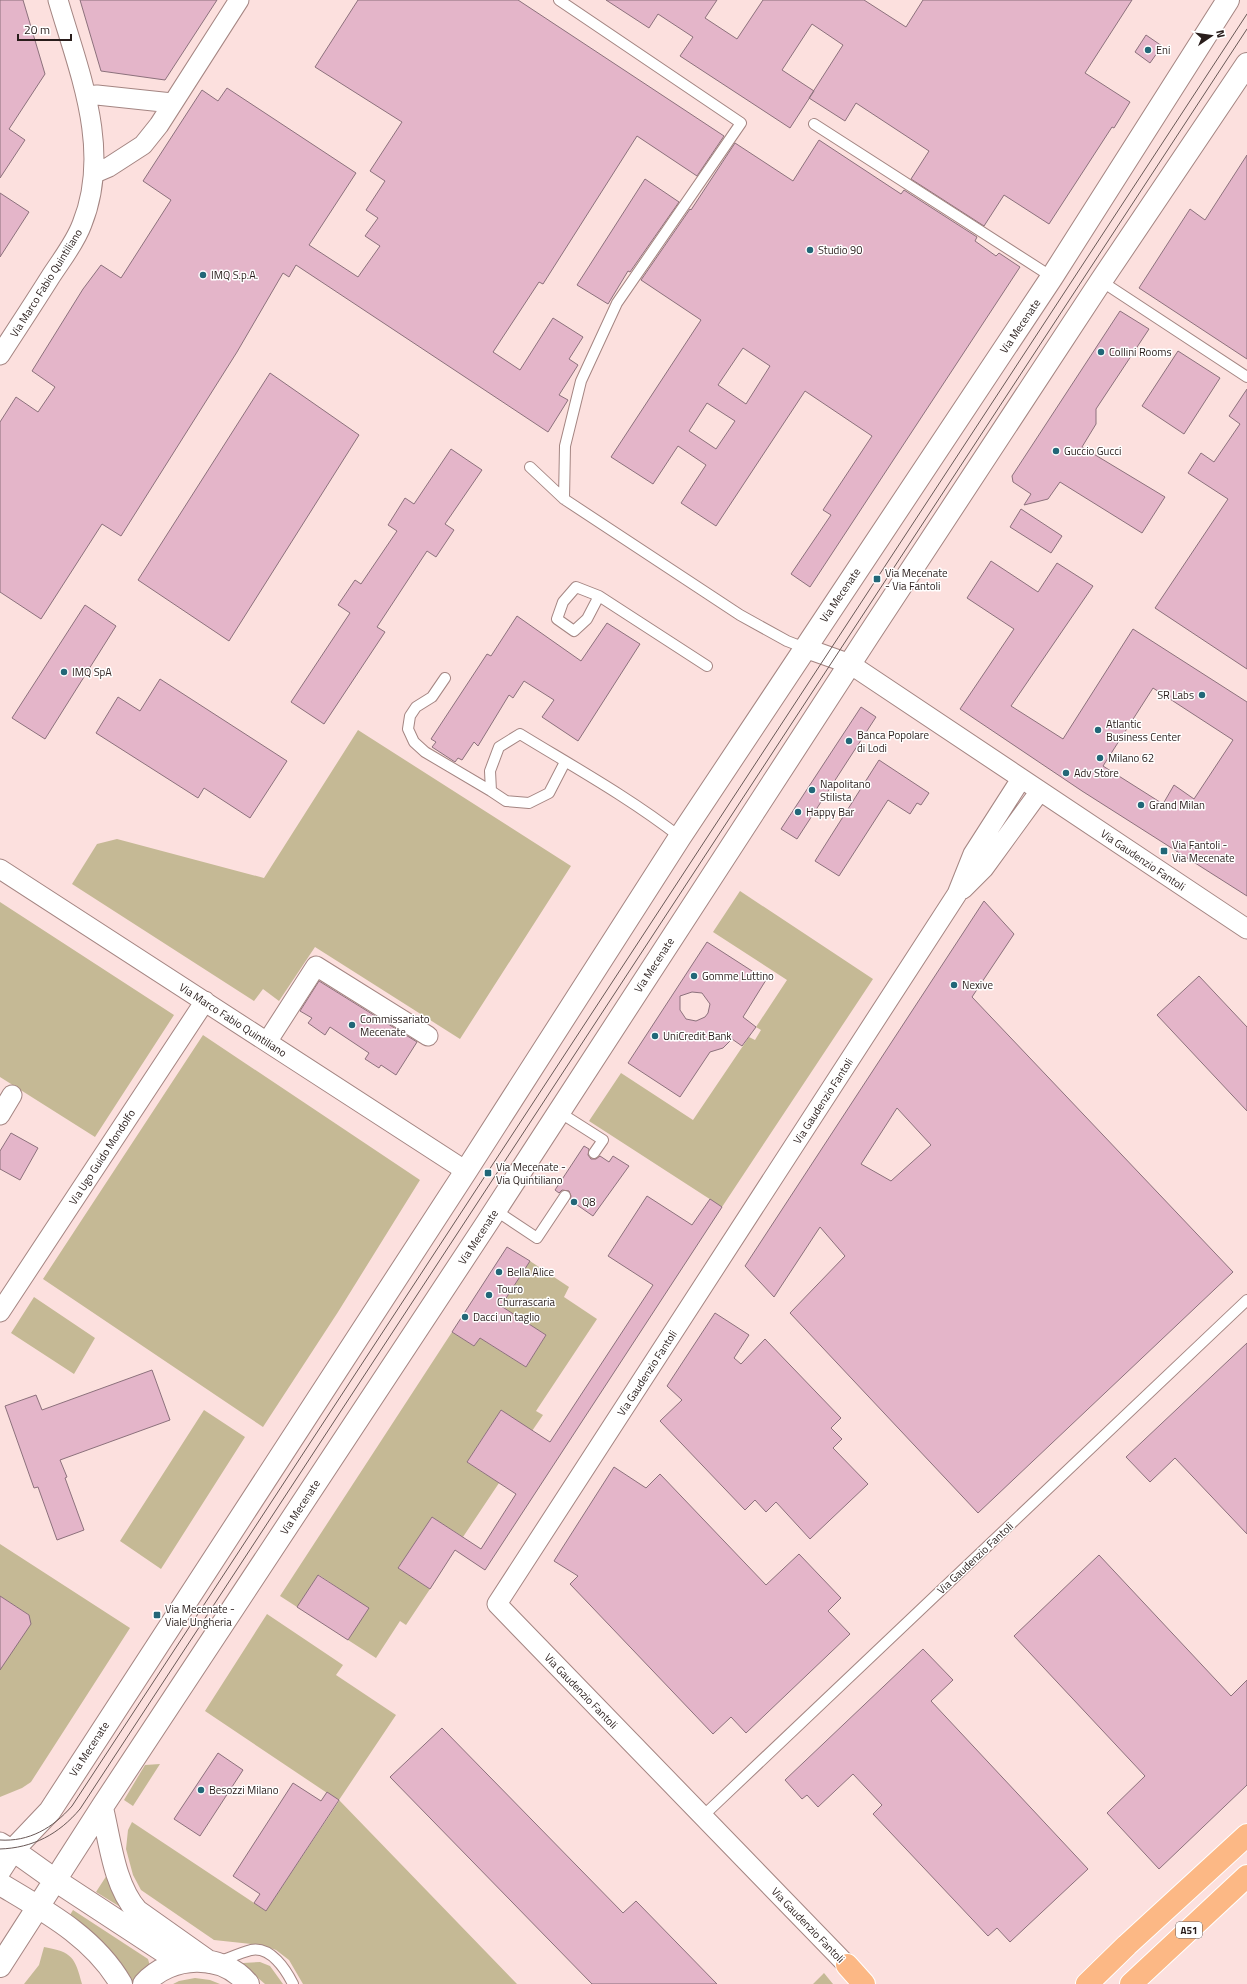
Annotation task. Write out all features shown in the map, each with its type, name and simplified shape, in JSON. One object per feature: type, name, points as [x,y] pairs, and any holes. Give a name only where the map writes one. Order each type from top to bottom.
[{"type":"highway","points":[[1087,1984],[1126,1945],[1247,1835]]},
{"type":"highway","name":"A51","points":[[1131,1984],[1247,1876]]},
{"type":"highway","points":[[847,1965],[858,1984]]},
{"type":"highway","points":[[847,1965],[864,1984]]},
{"type":"main road","name":"Via Mecenate","points":[[0,1870],[4,1847],[50,1811],[466,1171],[680,837],[1052,277],[1224,2]]},
{"type":"main road","name":"Via Mecenate","points":[[0,1966],[559,1112],[850,664],[1101,282],[1247,64]]},
{"type":"main road","points":[[102,1808],[121,1887],[128,1900],[137,1911],[212,1962],[233,1971],[248,1984]]},
{"type":"main road","points":[[4,1847],[180,1962]]},
{"type":"main road","points":[[0,1884],[68,1927],[91,1946],[106,1961],[121,1984]]},
{"type":"main road","points":[[144,1984],[159,1971],[180,1962],[192,1960],[212,1962]]},
{"type":"street","name":"Via Marco Fabio Quintiliano","points":[[0,355],[73,243],[91,199],[95,173],[94,146],[86,96],[58,0]]},
{"type":"street","points":[[95,173],[109,167],[143,145],[159,125],[239,0]]},
{"type":"street","points":[[86,96],[97,95],[172,103]]},
{"type":"street","points":[[805,648],[850,664]]},
{"type":"street","name":"Via Gaudenzio Fantoli","points":[[850,664],[1247,929]]},
{"type":"street","name":"Via Gaudenzio Fantoli","points":[[958,894],[973,854],[1021,779]]},
{"type":"street","name":"Via Gaudenzio Fantoli","points":[[847,1965],[497,1604],[958,894],[984,868],[1040,791]]},
{"type":"street","name":"Via Marco Fabio Quintiliano","points":[[0,869],[466,1171]]},
{"type":"street","points":[[266,1042],[316,966],[428,1036]]},
{"type":"street","name":"Via Ugo Guido Mondolfo","points":[[0,1312],[205,1001]]},
{"type":"street","points":[[0,1115],[12,1095]]},
{"type":"lane","points":[[558,0],[741,123],[617,303],[581,381],[564,446],[564,499]]},
{"type":"lane","points":[[814,124],[1052,277]]},
{"type":"lane","points":[[1101,282],[1247,377]]},
{"type":"lane","points":[[530,467],[564,499],[740,615],[787,641],[805,648]]},
{"type":"lane","points":[[599,596],[587,619],[574,632],[558,620],[563,602],[576,587],[599,596],[707,666]]},
{"type":"lane","points":[[445,678],[432,697],[416,707],[410,716],[408,729],[414,742],[425,752],[506,801],[529,803],[549,793],[565,762]]},
{"type":"lane","points":[[491,791],[490,771],[499,747],[520,734],[636,807],[680,837]]},
{"type":"lane","points":[[559,1112],[603,1140],[594,1153]]},
{"type":"lane","points":[[495,1210],[537,1238],[565,1196]]},
{"type":"lane","name":"Via Gaudenzio Fantoli","points":[[703,1816],[1247,1300]]},
{"type":"lane","points":[[212,1962],[252,1950],[260,1950],[270,1955],[279,1963],[293,1984]]},
{"type":"shaded area","points":[[358,730],[571,866],[460,1039],[315,947],[279,1001],[263,989],[254,1001],[72,884],[97,844],[117,839],[264,878]]},
{"type":"shaded area","points":[[740,891],[873,979],[722,1207],[589,1121],[621,1073],[693,1120],[749,1037],[755,1040],[761,1030],[756,1027],[787,980],[713,932]]},
{"type":"shaded area","points":[[0,902],[174,1015],[95,1137],[0,1077]]},
{"type":"shaded area","points":[[203,1035],[420,1180],[338,1312],[263,1427],[43,1279]]},
{"type":"shaded area","points":[[530,1261],[569,1287],[564,1297],[597,1319],[536,1411],[543,1415],[532,1431],[501,1410],[467,1462],[499,1483],[463,1537],[432,1517],[398,1568],[430,1589],[406,1625],[400,1621],[376,1658],[348,1640],[368,1608],[319,1575],[297,1607],[280,1596],[452,1332],[474,1346],[480,1338],[526,1367],[546,1335],[501,1306]]},
{"type":"shaded area","points":[[34,1297],[95,1338],[74,1374],[11,1333]]},
{"type":"shaded area","points":[[204,1410],[245,1437],[161,1569],[120,1541]]},
{"type":"shaded area","points":[[0,1544],[130,1628],[31,1782],[22,1788],[0,1797],[0,1670],[29,1615],[0,1596]]},
{"type":"shaded area","points":[[267,1614],[343,1665],[336,1675],[396,1715],[339,1800],[517,1984],[303,1984],[289,1960],[276,1950],[261,1945],[214,1940],[141,1890],[133,1875],[126,1849],[128,1830],[132,1822],[266,1911],[339,1801],[205,1711]]},
{"type":"shaded area","points":[[160,1764],[133,1806],[124,1800],[145,1765]]},
{"type":"shaded area","points":[[107,1875],[122,1908],[96,1892]]},
{"type":"shaded area","points":[[73,1910],[148,1959],[150,1966],[130,1983],[97,1938],[70,1915]]},
{"type":"shaded area","points":[[44,1947],[61,1951],[71,1957],[77,1968],[82,1984],[24,1984],[39,1965]]},
{"type":"shaded area","points":[[260,1962],[270,1966],[283,1984],[265,1984],[243,1965],[243,1963]]},
{"type":"shaded area","points":[[824,1973],[833,1984],[813,1984]]},
{"type":"shaded area","points":[[195,1978],[210,1980],[220,1984],[173,1984],[179,1981]]},
{"type":"building","points":[[0,0],[23,0],[45,74],[9,129],[25,140],[0,178]]},
{"type":"building","points":[[80,0],[217,0],[165,80],[101,71]]},
{"type":"building","points":[[358,0],[518,0],[724,136],[697,176],[637,136],[543,284],[539,282],[493,352],[520,370],[553,318],[583,337],[569,359],[578,365],[559,395],[568,400],[548,432],[296,265],[289,277],[283,273],[237,352],[121,536],[102,524],[41,619],[0,592],[0,422],[16,397],[38,412],[55,387],[32,371],[83,289],[101,265],[121,278],[171,200],[143,181],[202,90],[218,101],[227,88],[356,173],[309,245],[358,277],[380,246],[365,236],[378,218],[366,210],[385,181],[370,171],[402,122],[315,67]]},
{"type":"building","points":[[606,0],[717,0],[705,18],[737,39],[763,0],[864,0],[906,27],[923,0],[1132,0],[1085,73],[1130,102],[1049,224],[1004,195],[984,226],[911,179],[929,151],[856,103],[845,121],[809,98],[790,128],[680,56],[693,37],[658,14],[649,28]],"holes":[[[812,24],[843,45],[814,91],[782,70]]]},
{"type":"building","points":[[1146,35],[1162,46],[1150,63],[1135,52]]},
{"type":"building","points":[[819,140],[901,194],[904,190],[977,237],[975,241],[996,256],[999,253],[1020,267],[810,587],[791,574],[831,515],[823,510],[872,436],[805,391],[716,526],[681,503],[706,465],[678,446],[653,484],[611,457],[701,320],[641,280],[690,209],[691,210],[735,143],[793,181]],"holes":[[[743,348],[770,366],[746,404],[718,385]],[[707,403],[735,421],[716,449],[689,431]]]},
{"type":"building","points":[[1247,155],[1247,359],[1139,288],[1190,209],[1205,220]]},
{"type":"building","points":[[645,179],[679,202],[630,272],[628,271],[608,304],[577,285]]},
{"type":"building","points":[[0,193],[29,212],[0,257]]},
{"type":"building","points":[[1120,311],[1149,329],[1096,409],[1096,424],[1082,447],[1165,497],[1142,533],[1060,482],[1048,499],[1024,505],[1031,494],[1013,482],[1012,476]]},
{"type":"building","points":[[1178,351],[1220,378],[1184,434],[1142,406]]},
{"type":"building","points":[[270,373],[359,435],[229,641],[138,580]]},
{"type":"building","points":[[1247,389],[1247,669],[1155,608],[1228,499],[1188,473],[1201,453],[1214,462],[1240,424],[1229,416]]},
{"type":"building","points":[[451,449],[482,470],[445,524],[454,530],[436,557],[427,551],[377,627],[385,632],[324,724],[291,702],[350,613],[338,605],[355,580],[361,584],[397,531],[388,525],[405,498],[414,504]]},
{"type":"building","points":[[1021,509],[1062,536],[1051,553],[1010,527]]},
{"type":"building","points":[[991,561],[1038,592],[1057,563],[1093,586],[1011,706],[1063,739],[1133,629],[1247,702],[1247,896],[1082,791],[960,709],[1014,629],[967,598]],"holes":[[[1153,688],[1233,740],[1194,799],[1174,785],[1163,804],[1103,766]]]},
{"type":"building","name":"IMQ SpA","points":[[85,605],[116,626],[45,739],[12,718]]},
{"type":"building","points":[[517,616],[581,661],[607,623],[640,644],[578,741],[542,717],[554,700],[524,681],[513,698],[509,695],[478,746],[474,742],[462,760],[458,758],[455,762],[432,747],[436,742],[431,739],[487,654],[491,656]]},
{"type":"building","points":[[160,679],[287,761],[250,818],[204,788],[198,798],[96,733],[118,697],[140,711]]},
{"type":"building","points":[[861,707],[876,717],[797,839],[781,829]]},
{"type":"building","points":[[879,760],[929,793],[921,805],[917,803],[910,814],[888,800],[839,876],[815,861]]},
{"type":"building","points":[[984,901],[1014,934],[972,997],[1233,1272],[978,1513],[790,1313],[845,1256],[820,1227],[774,1297],[745,1266]],"holes":[[[897,1108],[931,1145],[891,1181],[861,1164]]]},
{"type":"building","points":[[707,942],[766,980],[743,1017],[756,1027],[742,1046],[732,1039],[723,1048],[710,1052],[680,1097],[628,1063]],"holes":[[[692,992],[702,993],[710,1004],[708,1013],[705,1017],[696,1021],[686,1019],[680,1010],[680,996]]]},
{"type":"building","points":[[1199,976],[1247,1027],[1247,1111],[1157,1015]]},
{"type":"building","name":"Commissariato Mecenate","points":[[319,981],[417,1042],[396,1075],[381,1065],[379,1068],[365,1059],[369,1053],[330,1027],[325,1035],[308,1023],[312,1018],[300,1011]]},
{"type":"building","points":[[11,1133],[38,1148],[20,1180],[0,1169],[0,1151]]},
{"type":"building","points":[[584,1146],[589,1149],[588,1155],[591,1159],[596,1159],[600,1156],[609,1162],[613,1156],[629,1166],[593,1216],[570,1200],[571,1196],[569,1191],[562,1190],[559,1193],[555,1190]]},
{"type":"building","points":[[647,1196],[692,1225],[710,1199],[722,1207],[485,1570],[455,1550],[430,1589],[398,1568],[432,1517],[481,1549],[516,1494],[467,1462],[501,1410],[550,1442],[653,1285],[608,1256]]},
{"type":"building","points":[[507,1247],[530,1261],[501,1306],[546,1335],[526,1367],[480,1338],[474,1346],[452,1332]]},
{"type":"building","points":[[715,1313],[749,1335],[734,1358],[741,1364],[765,1339],[841,1418],[831,1428],[842,1439],[833,1448],[868,1484],[810,1539],[776,1502],[766,1512],[755,1500],[745,1510],[660,1421],[682,1400],[667,1386]]},
{"type":"building","points":[[1247,1343],[1247,1534],[1175,1458],[1150,1482],[1126,1457]]},
{"type":"building","points":[[152,1370],[170,1420],[60,1460],[84,1530],[57,1540],[38,1487],[34,1488],[5,1406],[36,1395],[42,1410]]},
{"type":"building","points":[[614,1467],[646,1488],[660,1474],[766,1585],[799,1554],[841,1598],[828,1611],[850,1634],[746,1733],[731,1717],[713,1734],[570,1584],[578,1576],[554,1561]]},
{"type":"building","points":[[1099,1555],[1231,1696],[1247,1680],[1247,1785],[1159,1869],[1107,1813],[1145,1776],[1014,1636]]},
{"type":"building","points":[[318,1575],[369,1608],[348,1640],[297,1607]]},
{"type":"building","points":[[0,1596],[29,1615],[31,1624],[0,1670]]},
{"type":"building","points":[[923,1649],[953,1680],[931,1701],[1088,1869],[1010,1942],[997,1928],[988,1936],[873,1814],[882,1805],[853,1774],[818,1807],[807,1795],[802,1799],[785,1780]]},
{"type":"building","points":[[442,1728],[623,1913],[636,1901],[717,1984],[592,1984],[390,1777]]},
{"type":"building","points":[[218,1753],[243,1770],[200,1836],[174,1819]]},
{"type":"building","points":[[293,1783],[321,1801],[327,1792],[339,1800],[266,1911],[254,1903],[260,1894],[233,1876]]},
{"type":"tram line","points":[[0,1840],[21,1839],[40,1832],[57,1821],[72,1806],[1247,14]]},
{"type":"tram line","points":[[0,1849],[23,1846],[44,1838],[63,1826],[80,1809],[1247,29]]},
{"type":"place","name":"Eni","points":[[1148,50]]},
{"type":"place","name":"Studio 90","points":[[810,250]]},
{"type":"place","name":"IMQ S.p.A.","points":[[203,275]]},
{"type":"place","name":"Collini Rooms","points":[[1101,352]]},
{"type":"place","name":"Guccio Gucci","points":[[1056,451]]},
{"type":"place","name":"Via Mecenate - Via Fantoli","points":[[877,579]]},
{"type":"place","name":"IMQ SpA","points":[[64,672]]},
{"type":"place","name":"SR Labs","points":[[1202,695]]},
{"type":"place","name":"Atlantic Business Center","points":[[1098,730]]},
{"type":"place","name":"Banca Popolare di Lodi","points":[[849,741]]},
{"type":"place","name":"Milano 62","points":[[1100,758]]},
{"type":"place","name":"Adv Store","points":[[1066,773]]},
{"type":"place","name":"Napolitano Stilista","points":[[812,790]]},
{"type":"place","name":"Grand Milan","points":[[1141,805]]},
{"type":"place","name":"Happy Bar","points":[[798,812]]},
{"type":"place","name":"Via Fantoli - Via Mecenate","points":[[1164,851]]},
{"type":"place","name":"Gomme Luttino","points":[[694,976]]},
{"type":"place","name":"Nexive","points":[[954,985]]},
{"type":"place","name":"Commissariato Mecenate","points":[[352,1025]]},
{"type":"place","name":"UniCredit Bank","points":[[655,1036]]},
{"type":"place","name":"Via Mecenate - Via Quintiliano","points":[[488,1173]]},
{"type":"place","name":"Q8","points":[[574,1202]]},
{"type":"place","name":"Bella Alice","points":[[499,1272]]},
{"type":"place","name":"Touro Churrascaria","points":[[489,1295]]},
{"type":"place","name":"Dacci un taglio","points":[[465,1317]]},
{"type":"place","name":"Via Mecenate - Viale Ungheria","points":[[157,1615]]},
{"type":"place","name":"Besozzi Milano","points":[[201,1790]]}]
